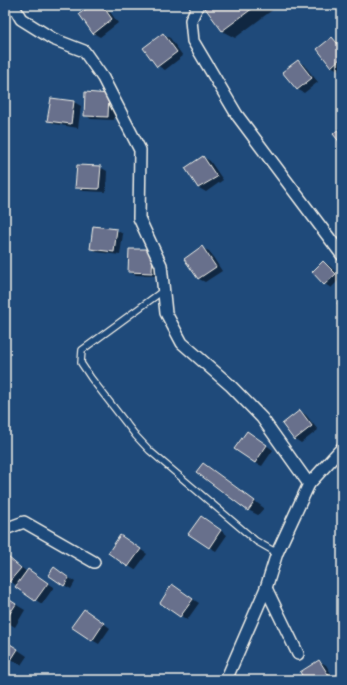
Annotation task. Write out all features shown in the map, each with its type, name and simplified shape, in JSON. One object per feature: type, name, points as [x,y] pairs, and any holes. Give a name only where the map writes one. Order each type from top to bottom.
[{"type":"street","points":[[13,5],[21,20],[53,39],[84,51],[104,78],[140,150],[139,218],[161,266],[166,313],[182,344],[230,385],[262,418],[309,484]]},
{"type":"street","points":[[198,5],[191,20],[193,41],[237,115],[342,255]]},
{"type":"street","points":[[226,680],[266,588],[277,553],[309,484],[340,454]]},
{"type":"street","points":[[5,529],[24,522],[94,562]]},
{"type":"street","points":[[266,588],[298,654]]},
{"type":"lane","points":[[164,290],[82,350],[81,363],[136,436],[150,451],[256,541],[277,553]]},
{"type":"building","points":[[92,5],[102,5],[112,19],[93,34],[79,14]]},
{"type":"building","points":[[209,5],[257,5],[222,31],[205,8]]},
{"type":"building","points":[[163,33],[177,52],[157,67],[143,48]]},
{"type":"building","points":[[332,37],[342,49],[342,57],[331,67],[317,49]]},
{"type":"building","points":[[298,60],[312,78],[297,90],[282,72]]},
{"type":"building","points":[[85,92],[109,94],[108,117],[84,116]]},
{"type":"building","points":[[51,98],[74,101],[71,124],[47,121]]},
{"type":"building","points":[[342,126],[342,145],[333,134]]},
{"type":"building","points":[[203,156],[217,177],[198,188],[185,168]]},
{"type":"building","points":[[77,165],[101,166],[99,189],[75,188]]},
{"type":"building","points":[[93,226],[117,229],[114,252],[90,249]]},
{"type":"building","points":[[202,246],[216,267],[198,279],[184,259]]},
{"type":"building","points":[[129,249],[153,249],[152,273],[128,272]]},
{"type":"building","points":[[323,261],[336,274],[324,285],[312,272]]},
{"type":"building","points":[[342,299],[342,309],[337,303]]},
{"type":"building","points":[[300,410],[312,426],[294,440],[282,424]]},
{"type":"building","points":[[247,431],[267,445],[255,463],[234,449]]},
{"type":"building","points":[[203,463],[255,501],[248,511],[196,472]]},
{"type":"building","points":[[201,516],[221,530],[209,548],[188,534]]},
{"type":"building","points":[[120,535],[141,549],[128,567],[108,553]]},
{"type":"building","points":[[8,557],[21,568],[9,582],[5,578],[5,561]]},
{"type":"building","points":[[54,567],[69,578],[64,586],[48,575]]},
{"type":"building","points":[[28,569],[48,583],[35,601],[15,587]]},
{"type":"building","points":[[172,584],[193,599],[180,617],[160,603]]},
{"type":"building","points":[[5,597],[16,604],[5,621]]},
{"type":"building","points":[[84,609],[104,623],[92,641],[71,627]]},
{"type":"building","points":[[5,641],[18,649],[11,660],[5,656]]},
{"type":"building","points":[[319,660],[331,679],[305,680],[300,672]]}]
